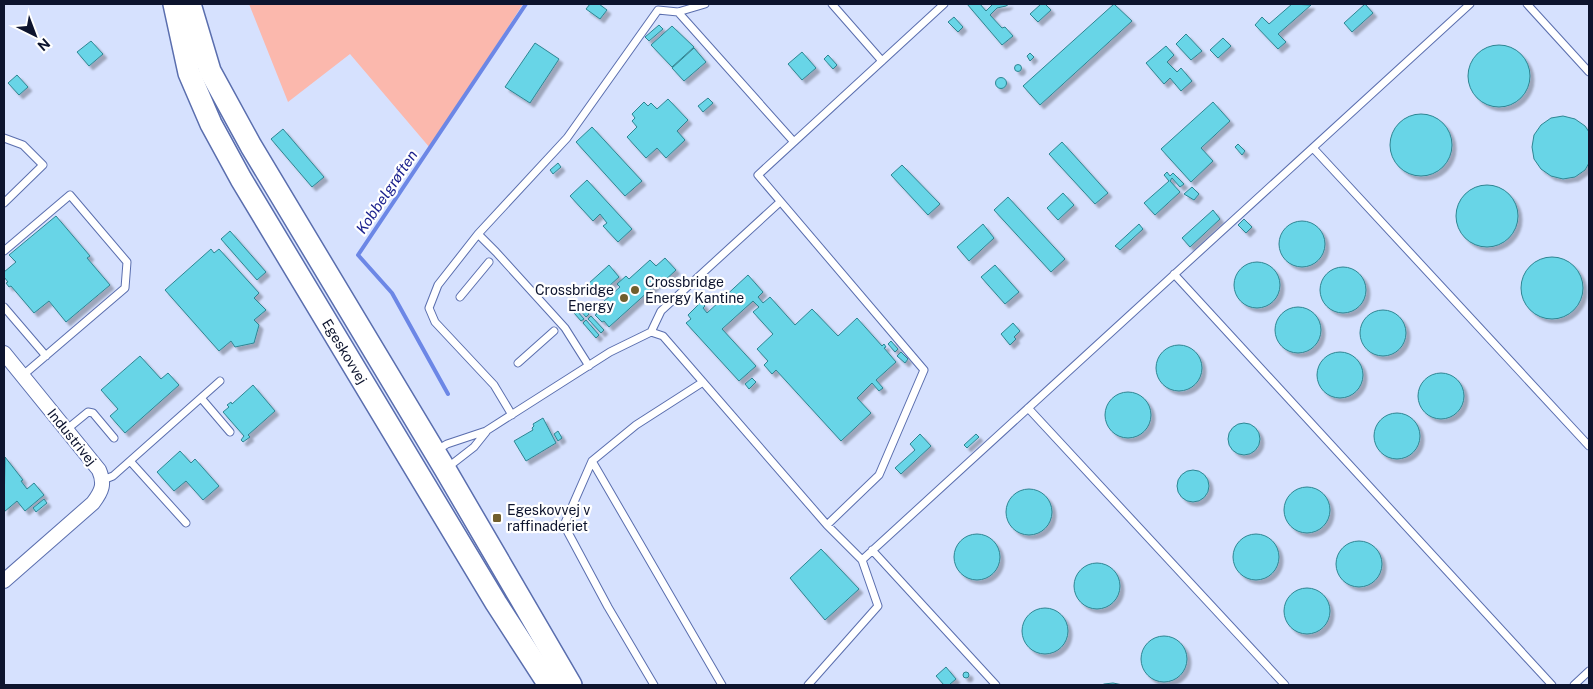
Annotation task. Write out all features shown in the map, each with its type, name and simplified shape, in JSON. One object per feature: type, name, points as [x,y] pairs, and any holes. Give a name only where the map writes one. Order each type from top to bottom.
[{"type":"main road","name":"Egeskovvej","points":[[174,4],[189,73],[211,124],[241,179],[496,603],[549,685]]},
{"type":"main road","name":"Egeskovvej","points":[[190,4],[210,71],[224,97],[296,222],[440,460],[571,685]]},
{"type":"street","name":"Industrivej","points":[[4,353],[99,470],[103,480],[101,492],[93,502],[4,580]]},
{"type":"lane","points":[[512,415],[494,385],[435,322],[429,308],[438,285],[478,234],[567,138],[658,10],[678,12],[705,4]]},
{"type":"lane","points":[[832,4],[882,61]]},
{"type":"lane","points":[[827,525],[879,475],[924,370],[758,175],[944,4]]},
{"type":"lane","points":[[862,560],[1470,4]]},
{"type":"lane","points":[[1527,4],[1589,72]]},
{"type":"lane","points":[[678,12],[794,142]]},
{"type":"lane","points":[[4,138],[23,144],[43,165],[4,203]]},
{"type":"lane","points":[[1313,148],[1589,446]]},
{"type":"lane","points":[[4,251],[70,195],[126,262],[125,288],[22,376]]},
{"type":"lane","points":[[440,460],[447,444],[486,431],[610,352],[651,332],[662,311],[780,202]]},
{"type":"lane","points":[[478,234],[565,328],[589,366]]},
{"type":"lane","points":[[460,296],[489,262]]},
{"type":"lane","points":[[1174,274],[1552,685]]},
{"type":"lane","points":[[4,308],[46,356]]},
{"type":"lane","points":[[518,363],[554,330]]},
{"type":"lane","points":[[651,332],[663,336],[827,525],[862,560],[878,606],[808,685]]},
{"type":"lane","points":[[103,480],[113,476],[220,381]]},
{"type":"lane","points":[[654,685],[564,525],[592,461],[636,425],[703,382]]},
{"type":"lane","points":[[201,398],[230,432]]},
{"type":"lane","points":[[1028,408],[1284,685]]},
{"type":"lane","points":[[66,430],[88,412],[93,413],[114,438]]},
{"type":"lane","points":[[440,460],[474,447],[486,431]]},
{"type":"lane","points":[[130,461],[186,523]]},
{"type":"lane","points":[[592,461],[722,685]]},
{"type":"lane","points":[[872,550],[996,685]]},
{"type":"lane","points":[[1574,685],[1589,671]]},
{"type":"shaded area","points":[[249,4],[523,4],[430,148],[350,54],[288,102]]},
{"type":"building","points":[[590,4],[599,4],[607,10],[600,19],[586,9]]},
{"type":"building","points":[[967,4],[980,4],[986,11],[993,4],[1009,4],[997,8],[990,15],[1002,28],[1005,27],[1013,36],[1002,45]]},
{"type":"building","points":[[1041,4],[1045,4],[1051,10],[1038,22],[1030,14]]},
{"type":"building","points":[[1114,4],[1132,21],[1040,105],[1023,86]]},
{"type":"building","points":[[1292,4],[1311,5],[1278,34],[1286,42],[1278,49],[1255,25],[1262,17],[1269,24]]},
{"type":"building","points":[[1365,4],[1373,13],[1352,32],[1344,23]]},
{"type":"building","points":[[954,17],[963,27],[958,32],[948,22]]},
{"type":"building","points":[[659,25],[663,29],[649,41],[645,37]]},
{"type":"building","points":[[672,26],[694,47],[672,67],[651,45]]},
{"type":"building","points":[[1186,34],[1202,51],[1191,60],[1176,44]]},
{"type":"building","points":[[1223,38],[1231,46],[1218,58],[1210,50]]},
{"type":"building","points":[[91,41],[103,54],[89,66],[77,52]]},
{"type":"building","points":[[535,43],[559,59],[530,103],[505,87]]},
{"type":"building","points":[[1499,45],[1511,47],[1521,54],[1528,64],[1530,76],[1528,88],[1521,98],[1511,105],[1499,107],[1487,105],[1477,98],[1470,88],[1468,76],[1470,64],[1477,54],[1487,47]]},
{"type":"building","points":[[1166,46],[1174,55],[1167,62],[1177,72],[1181,68],[1192,81],[1181,91],[1170,78],[1164,84],[1146,63]]},
{"type":"building","points":[[694,48],[706,62],[684,81],[672,68]]},
{"type":"building","points":[[802,52],[816,68],[802,80],[788,64]]},
{"type":"building","points":[[1030,53],[1034,57],[1030,61],[1027,56]]},
{"type":"building","points":[[828,55],[837,65],[833,69],[824,59]]},
{"type":"building","points":[[1018,65],[1021,68],[1018,71],[1015,68]]},
{"type":"building","points":[[17,75],[28,87],[19,95],[8,83]]},
{"type":"building","points":[[999,78],[1003,78],[1006,83],[1005,87],[999,88],[996,85],[996,81]]},
{"type":"building","points":[[708,98],[713,103],[703,112],[698,106]]},
{"type":"building","points":[[668,99],[688,120],[677,131],[685,140],[666,158],[657,148],[646,158],[627,137],[637,127],[632,121],[635,118],[632,114],[644,102],[648,106],[651,103],[657,109]]},
{"type":"building","points":[[1213,102],[1230,121],[1201,148],[1213,161],[1191,182],[1161,149]]},
{"type":"building","points":[[1421,114],[1433,116],[1443,123],[1450,133],[1452,145],[1450,157],[1443,167],[1433,174],[1421,176],[1409,174],[1399,167],[1392,157],[1390,145],[1392,133],[1399,123],[1409,116]]},
{"type":"building","points":[[1563,116],[1575,119],[1585,126],[1589,132],[1589,163],[1585,170],[1575,177],[1563,179],[1551,176],[1541,169],[1534,159],[1532,147],[1534,135],[1541,125],[1551,118]]},
{"type":"building","points":[[592,127],[642,181],[625,196],[576,142]]},
{"type":"building","points":[[283,129],[324,177],[312,187],[271,139]]},
{"type":"building","points":[[1062,142],[1108,193],[1095,204],[1049,154]]},
{"type":"building","points":[[1238,144],[1245,151],[1242,155],[1235,147]]},
{"type":"building","points":[[558,163],[561,167],[553,174],[550,170]]},
{"type":"building","points":[[902,165],[940,204],[928,215],[891,175]]},
{"type":"building","points":[[1167,172],[1170,176],[1173,173],[1184,184],[1180,187],[1172,178],[1170,181],[1180,192],[1155,215],[1144,203],[1169,181],[1164,175]]},
{"type":"building","points":[[587,180],[632,229],[618,242],[603,226],[607,223],[600,214],[593,221],[570,196]]},
{"type":"building","points":[[1487,185],[1499,187],[1509,194],[1516,204],[1518,216],[1516,228],[1509,238],[1499,245],[1487,247],[1475,245],[1465,238],[1458,228],[1456,216],[1458,204],[1465,194],[1475,187]]},
{"type":"building","points":[[1192,187],[1199,194],[1194,200],[1184,194]]},
{"type":"building","points":[[1063,193],[1074,205],[1058,220],[1047,208]]},
{"type":"building","points":[[1008,197],[1065,259],[1051,272],[994,210]]},
{"type":"building","points":[[1213,210],[1220,219],[1190,247],[1182,238]]},
{"type":"building","points":[[56,216],[90,256],[87,258],[110,285],[66,322],[49,301],[34,313],[11,286],[9,287],[4,277],[4,272],[16,262],[9,255]]},
{"type":"building","points":[[1244,219],[1252,227],[1246,233],[1238,225]]},
{"type":"building","points":[[1302,221],[1315,225],[1321,231],[1325,244],[1321,257],[1315,263],[1302,267],[1289,263],[1283,257],[1279,244],[1283,231],[1289,225]]},
{"type":"building","points":[[983,224],[994,238],[969,261],[957,247]]},
{"type":"building","points":[[1139,224],[1143,229],[1120,250],[1115,246]]},
{"type":"building","points":[[230,231],[266,272],[257,280],[221,239]]},
{"type":"building","points":[[211,249],[214,253],[219,249],[259,293],[254,298],[266,310],[254,320],[259,325],[254,343],[235,347],[231,341],[219,351],[165,290]]},
{"type":"building","points":[[1552,257],[1564,259],[1574,266],[1581,276],[1583,288],[1581,300],[1574,310],[1564,317],[1552,319],[1540,317],[1530,310],[1523,300],[1521,288],[1523,276],[1530,266],[1540,259]]},
{"type":"building","name":"Crossbridge Energy","points":[[665,258],[676,270],[662,283],[660,281],[609,327],[595,315],[597,314],[594,310],[620,287],[617,284],[626,276],[629,279],[650,260],[656,266]]},
{"type":"building","points":[[1257,262],[1270,266],[1276,272],[1280,285],[1276,298],[1270,304],[1257,308],[1244,304],[1238,298],[1234,285],[1238,272],[1244,266]]},
{"type":"building","points":[[609,265],[619,277],[598,296],[588,284]]},
{"type":"building","points":[[995,265],[1019,292],[1005,304],[981,277]]},
{"type":"building","points":[[1343,267],[1356,271],[1362,277],[1366,290],[1362,303],[1356,309],[1343,313],[1330,309],[1324,303],[1320,290],[1324,277],[1330,271]]},
{"type":"building","points":[[748,275],[763,292],[758,297],[763,303],[770,297],[795,325],[812,309],[838,336],[857,318],[882,346],[884,344],[886,347],[884,348],[896,362],[876,380],[883,388],[879,391],[872,383],[857,398],[871,413],[841,441],[776,370],[772,374],[764,365],[768,361],[757,349],[773,334],[753,312],[759,307],[753,301],[722,329],[756,366],[739,381],[686,323],[691,319],[688,315],[701,302],[705,306],[703,308],[707,313]]},
{"type":"building","points":[[576,299],[589,314],[586,317],[573,302]]},
{"type":"building","points":[[571,304],[584,319],[581,321],[568,306]]},
{"type":"building","points":[[1298,307],[1311,311],[1317,317],[1321,330],[1317,343],[1311,349],[1298,353],[1285,349],[1279,343],[1275,330],[1279,317],[1285,311]]},
{"type":"building","points":[[1383,310],[1396,314],[1402,320],[1406,333],[1402,346],[1396,352],[1383,356],[1370,352],[1364,346],[1360,333],[1364,320],[1370,314]]},
{"type":"building","points":[[591,316],[604,330],[601,333],[588,319]]},
{"type":"building","points":[[586,320],[599,335],[596,338],[583,323]]},
{"type":"building","points":[[1013,323],[1020,331],[1010,345],[1001,334]]},
{"type":"building","points":[[891,341],[898,349],[895,352],[888,344]]},
{"type":"building","points":[[1179,345],[1192,349],[1198,355],[1202,368],[1198,381],[1192,387],[1179,391],[1166,387],[1160,381],[1156,368],[1160,355],[1166,349]]},
{"type":"building","points":[[901,352],[908,359],[905,363],[897,356]]},
{"type":"building","points":[[1340,352],[1353,356],[1359,362],[1363,375],[1359,388],[1353,394],[1340,398],[1327,394],[1321,388],[1317,375],[1321,362],[1327,356]]},
{"type":"building","points":[[140,356],[161,379],[168,373],[179,385],[125,433],[110,416],[118,409],[101,390]]},
{"type":"building","points":[[1441,373],[1454,377],[1460,383],[1464,396],[1460,409],[1454,415],[1441,419],[1428,415],[1422,409],[1418,396],[1422,383],[1428,377]]},
{"type":"building","points":[[752,378],[756,382],[749,389],[745,384]]},
{"type":"building","points":[[253,385],[275,411],[248,435],[250,437],[243,442],[241,440],[244,436],[223,412],[229,407],[227,405],[231,402],[232,404]]},
{"type":"building","points":[[1128,392],[1141,396],[1147,402],[1151,415],[1147,428],[1141,434],[1128,438],[1115,434],[1109,428],[1105,415],[1109,402],[1115,396]]},
{"type":"building","points":[[1397,413],[1410,417],[1416,423],[1420,436],[1416,449],[1410,455],[1397,459],[1384,455],[1378,449],[1374,436],[1378,423],[1384,417]]},
{"type":"building","points":[[543,418],[556,443],[526,461],[514,441],[533,430],[533,424]]},
{"type":"building","points":[[1244,423],[1250,424],[1255,428],[1259,433],[1259,445],[1255,450],[1250,454],[1244,455],[1238,454],[1233,450],[1229,445],[1228,439],[1229,433],[1233,428],[1238,424]]},
{"type":"building","points":[[558,431],[562,438],[558,441],[554,434]]},
{"type":"building","points":[[920,434],[931,446],[901,474],[895,468],[915,450],[910,444]]},
{"type":"building","points":[[976,434],[979,437],[967,448],[964,445]]},
{"type":"building","points":[[180,451],[191,463],[195,459],[219,486],[203,500],[186,481],[174,491],[157,472]]},
{"type":"building","points":[[5,457],[23,480],[21,481],[27,489],[34,483],[44,495],[25,511],[17,501],[4,512]]},
{"type":"building","points":[[1193,470],[1199,471],[1204,475],[1208,480],[1208,492],[1204,497],[1199,501],[1193,502],[1187,501],[1182,497],[1178,492],[1177,486],[1178,480],[1182,475],[1187,471]]},
{"type":"building","points":[[1307,487],[1320,491],[1326,497],[1330,510],[1326,523],[1320,529],[1307,533],[1294,529],[1288,523],[1284,510],[1288,497],[1294,491]]},
{"type":"building","points":[[1029,489],[1042,493],[1048,499],[1052,512],[1048,525],[1042,531],[1029,535],[1016,531],[1010,525],[1006,512],[1010,499],[1016,493]]},
{"type":"building","points":[[44,499],[47,503],[36,512],[33,508]]},
{"type":"building","points":[[977,534],[990,538],[996,544],[1000,557],[996,570],[990,576],[977,580],[964,576],[958,570],[954,557],[958,544],[964,538]]},
{"type":"building","points":[[1256,534],[1269,538],[1275,544],[1279,557],[1275,570],[1269,576],[1256,580],[1243,576],[1237,570],[1233,557],[1237,544],[1243,538]]},
{"type":"building","points":[[1359,541],[1372,545],[1378,551],[1382,564],[1378,577],[1372,583],[1359,587],[1346,583],[1340,577],[1336,564],[1340,551],[1346,545]]},
{"type":"building","points":[[821,549],[859,589],[825,620],[790,578]]},
{"type":"building","points":[[1097,563],[1110,567],[1116,573],[1120,586],[1116,599],[1110,605],[1097,609],[1084,605],[1078,599],[1074,586],[1078,573],[1084,567]]},
{"type":"building","points":[[1307,588],[1320,592],[1326,598],[1330,611],[1326,624],[1320,630],[1307,634],[1294,630],[1288,624],[1284,611],[1288,598],[1294,592]]},
{"type":"building","points":[[1045,608],[1058,612],[1064,618],[1068,631],[1064,644],[1058,650],[1045,654],[1032,650],[1026,644],[1022,631],[1026,618],[1032,612]]},
{"type":"building","points":[[1164,636],[1177,640],[1183,646],[1187,659],[1183,672],[1177,678],[1164,682],[1151,678],[1145,672],[1141,659],[1145,646],[1151,640]]},
{"type":"building","points":[[946,667],[956,679],[949,685],[944,685],[936,676]]},
{"type":"building","points":[[966,672],[969,675],[966,678],[963,675]]},
{"type":"building","points":[[1104,684],[1123,685],[1102,685]]},
{"type":"waterway","name":"Kobbelgrøften","points":[[448,394],[392,293],[358,255],[526,4]]},
{"type":"place","name":"Crossbridge Energy Kantine","points":[[635,290]]},
{"type":"place","name":"Crossbridge Energy","points":[[624,298]]},
{"type":"place","name":"Egeskovvej v raffinaderiet","points":[[497,518]]}]
